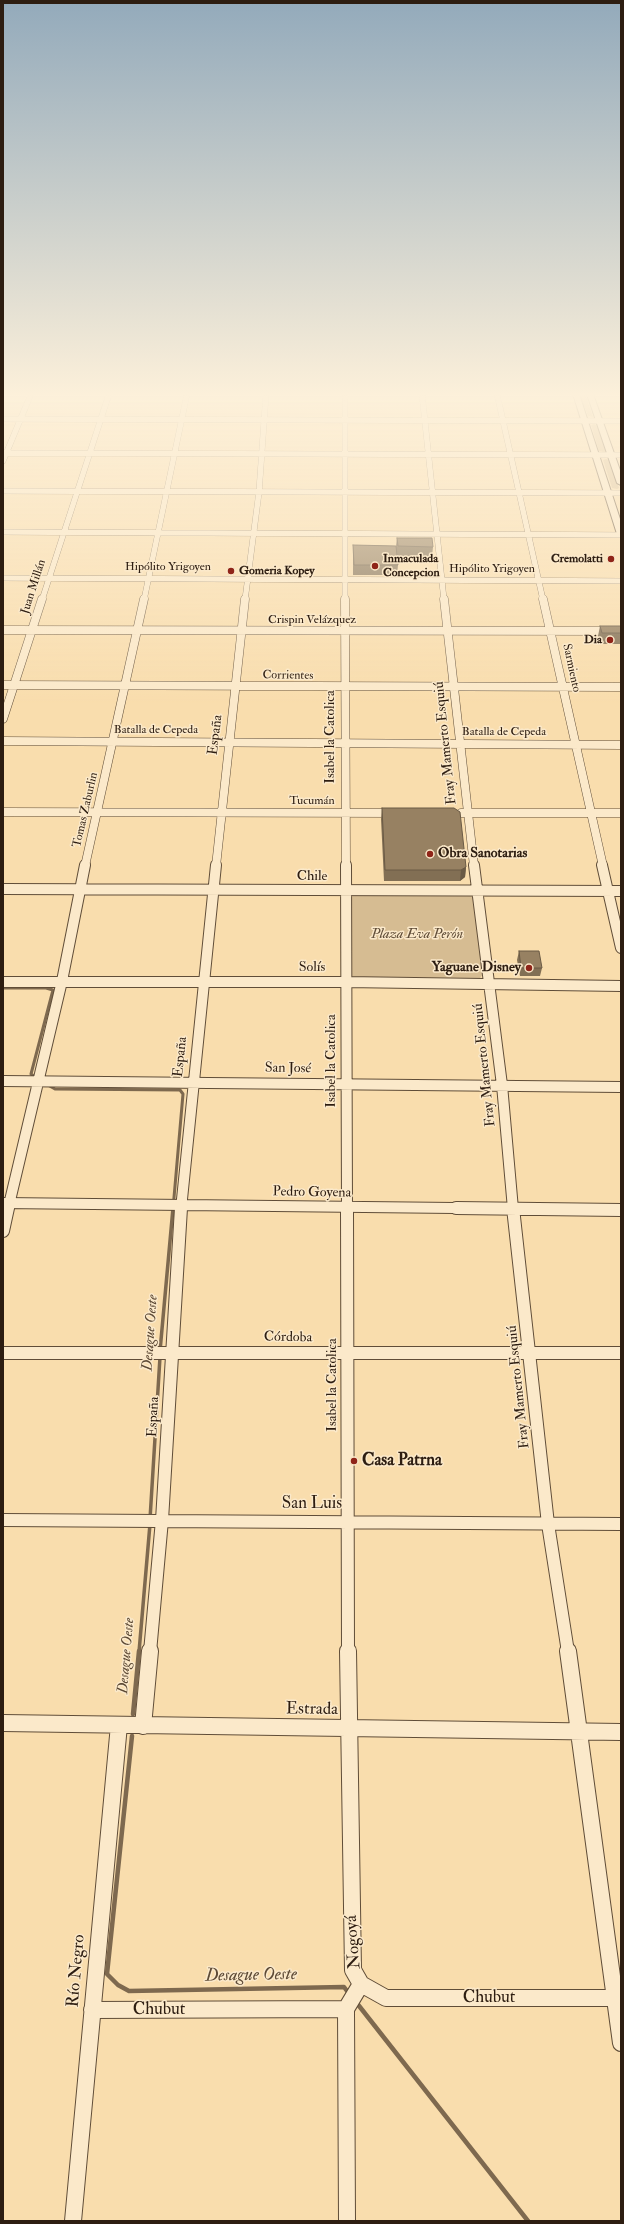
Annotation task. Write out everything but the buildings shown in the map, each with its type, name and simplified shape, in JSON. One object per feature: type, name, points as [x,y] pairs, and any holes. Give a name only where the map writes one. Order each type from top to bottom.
[{"type":"street","name":"Juan Millán","points":[[3,719],[76,498]]},
{"type":"street","name":"Tomas Zaburlin","points":[[3,1231],[6,1203],[40,1081],[136,630],[167,498]]},
{"type":"street","name":"España","points":[[143,1726],[162,1520],[181,1204],[192,1081],[220,813],[258,498]]},
{"type":"street","name":"Isabel la Catolica","points":[[345,498],[348,1729]]},
{"type":"street","name":"Fray Mamerto Esquiú","points":[[434,498],[467,813],[502,1085],[513,1209],[548,1524],[580,1732],[618,1998],[621,2043]]},
{"type":"street","name":"Sarmiento","points":[[520,498],[574,744],[621,948]]},
{"type":"street","points":[[3,532],[529,535],[621,534],[610,498]]},
{"type":"street","name":"Hipólito Yrigoyen","points":[[3,578],[621,580]]},
{"type":"street","name":"Crispin Velázquez","points":[[3,630],[621,631]]},
{"type":"street","name":"Corrientes","points":[[3,685],[621,687]]},
{"type":"street","name":"Batalla de Cepeda","points":[[3,741],[621,745]]},
{"type":"street","name":"Tucumán","points":[[3,812],[406,813]]},
{"type":"street","points":[[452,813],[621,813]]},
{"type":"street","name":"Chile","points":[[3,889],[621,891]]},
{"type":"street","name":"Solís","points":[[3,982],[346,982],[621,986]]},
{"type":"street","name":"San José","points":[[3,1081],[192,1081],[346,1085],[621,1087]]},
{"type":"street","name":"Pedro Goyena","points":[[6,1203],[621,1210]]},
{"type":"street","name":"Córdoba","points":[[3,1352],[172,1351],[347,1354],[621,1353]]},
{"type":"street","name":"San Luis","points":[[3,1520],[347,1521],[621,1524]]},
{"type":"street","name":"Estrada","points":[[3,1723],[621,1732]]},
{"type":"street","name":"Río Negro","points":[[73,2221],[119,1725]]},
{"type":"street","name":"Nogoyá","points":[[348,1729],[353,1970],[359,1987]]},
{"type":"street","points":[[347,2221],[347,2008],[359,1987]]},
{"type":"street","name":"Chubut","points":[[359,1987],[386,1998],[618,1998]]},
{"type":"street","name":"Chubut","points":[[92,2010],[347,2008]]},
{"type":"green space","name":"Plaza Eva Perón","points":[[465,891],[474,896],[484,973],[480,978],[352,977],[350,898],[352,893]]},
{"type":"waterway","name":"Desague Oeste","points":[[3,988],[46,988],[53,990],[31,1074],[35,1077]]},
{"type":"waterway","name":"Desague Oeste","points":[[46,1084],[55,1089],[180,1090],[183,1094],[173,1209]]},
{"type":"waterway","name":"Desague Oeste","points":[[160,1351],[173,1208]]},
{"type":"waterway","name":"Desague Oeste","points":[[150,1519],[160,1357]]},
{"type":"waterway","name":"Desague Oeste","points":[[139,1652],[150,1524]]},
{"type":"waterway","name":"Desague Oeste","points":[[133,1714],[139,1651]]},
{"type":"waterway","name":"Desague Oeste","points":[[132,1736],[107,1974],[118,1985],[129,1991],[344,1987],[350,1995]]},
{"type":"waterway","name":"Desague Oeste","points":[[356,2002],[528,2221]]},
{"type":"place","name":"Cremolatti","points":[[611,559]]},
{"type":"place","name":"Inmaculada Concepcion","points":[[375,566]]},
{"type":"place","name":"Gomeria Kopey","points":[[231,571]]},
{"type":"place","name":"Dia","points":[[610,640]]},
{"type":"place","name":"Obra Sanotarias","points":[[430,854]]},
{"type":"place","name":"Yaguane Disney","points":[[529,968]]},
{"type":"place","name":"Casa Patrna","points":[[354,1461]]}]
